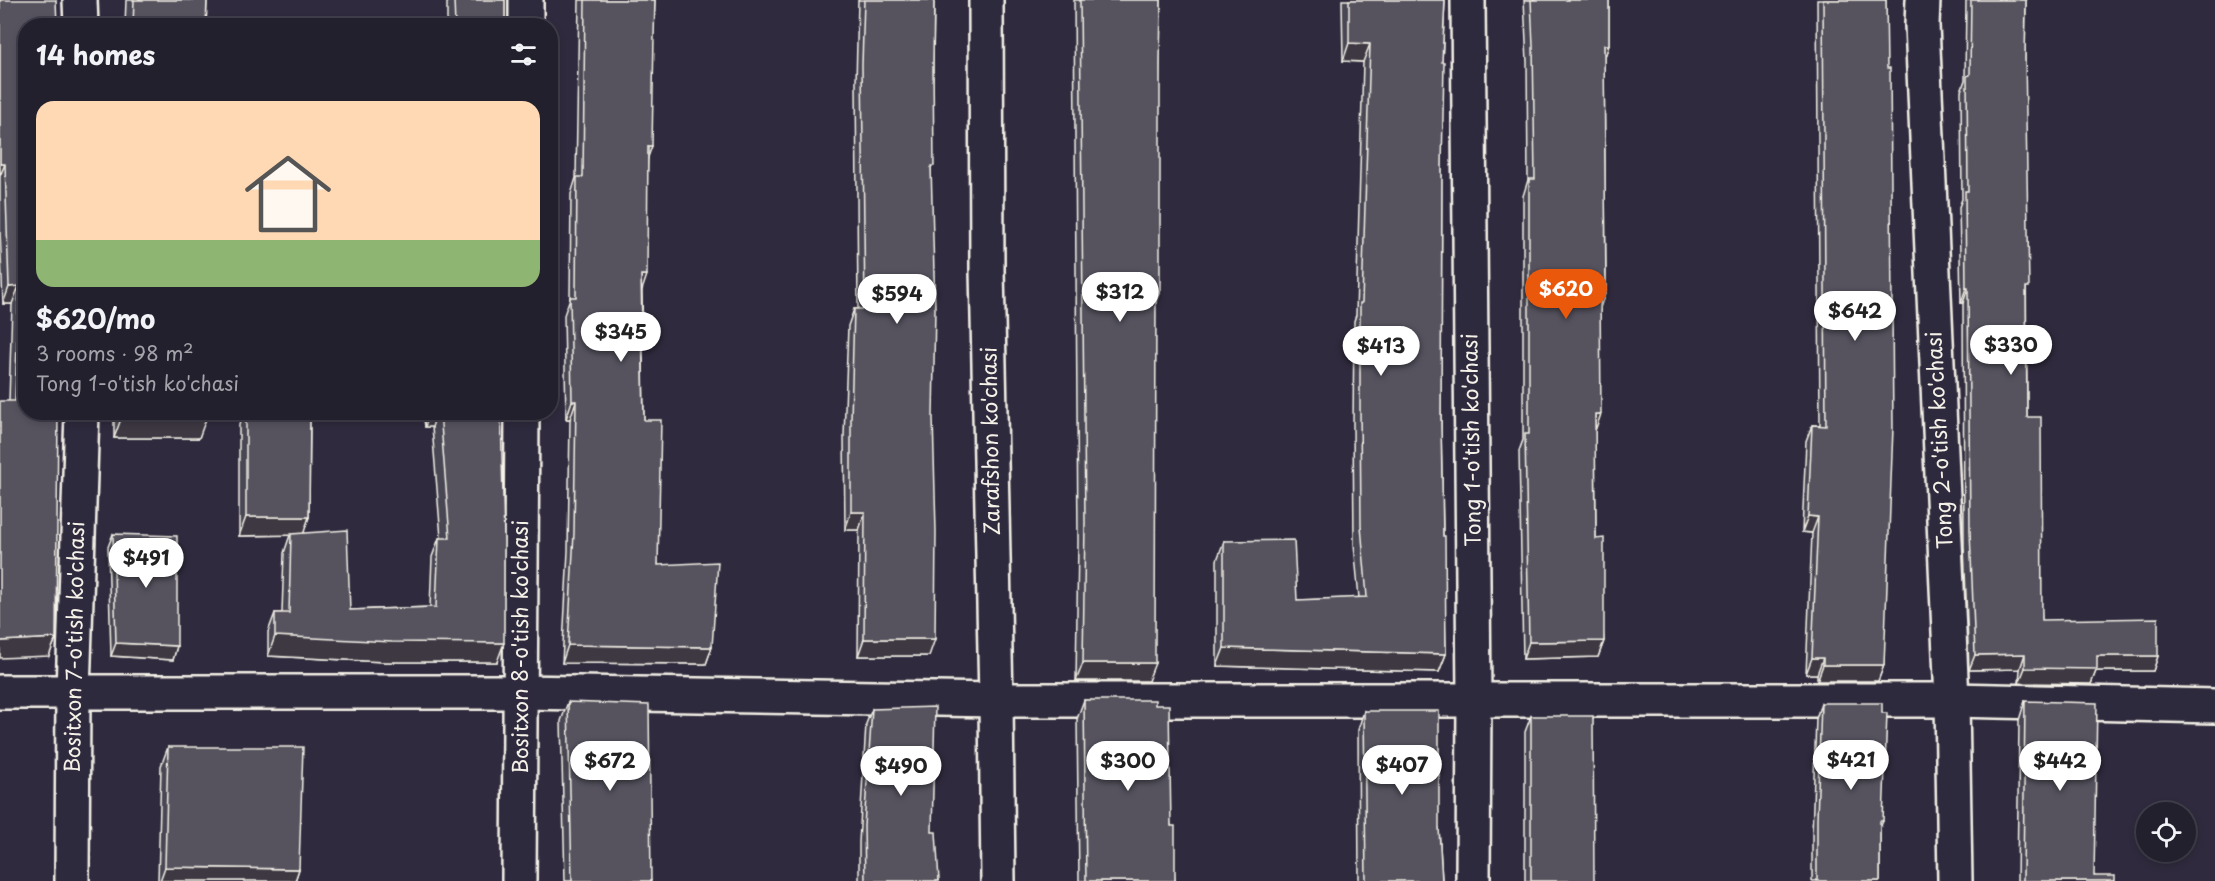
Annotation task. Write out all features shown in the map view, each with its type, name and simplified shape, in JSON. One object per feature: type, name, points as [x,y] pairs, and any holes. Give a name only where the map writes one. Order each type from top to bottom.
[{"type":"street","points":[[80,0],[81,18]]},
{"type":"street","points":[[526,0],[526,18]]},
{"type":"street","name":"Zarafshon ko'chasi","points":[[986,0],[987,269],[998,881]]},
{"type":"street","name":"Tong 1-o'tish ko'chasi","points":[[1468,0],[1474,699],[1473,881]]},
{"type":"street","name":"Tong 2-o'tish ko'chasi","points":[[1923,0],[1922,37],[1952,700],[1955,881]]},
{"type":"street","name":"Bositxon 7-o'tish ko'chasi","points":[[72,881],[73,692],[82,420]]},
{"type":"street","name":"Bositxon 8-o'tish ko'chasi","points":[[519,881],[522,420]]},
{"type":"street","points":[[0,692],[520,693],[996,700],[1952,700],[2215,706]]},
{"type":"building","points":[[0,0],[56,0],[57,18],[18,18],[18,286],[9,287],[5,164],[0,164]]},
{"type":"building","points":[[134,0],[207,0],[206,18],[133,18]]},
{"type":"building","points":[[454,0],[505,0],[505,18],[455,18]]},
{"type":"building","points":[[585,0],[655,0],[652,146],[648,146],[647,275],[641,275],[644,420],[661,420],[658,565],[718,562],[712,647],[568,645],[574,533],[576,401],[572,401],[570,297],[576,297],[577,177],[583,177]]},
{"type":"building","points":[[864,0],[934,0],[934,166],[931,166],[935,309],[933,417],[936,531],[935,639],[864,639],[865,512],[851,512],[851,419],[854,309],[865,309],[862,65]]},
{"type":"building","points":[[1080,0],[1161,0],[1160,291],[1156,291],[1155,663],[1083,663],[1085,522]]},
{"type":"building","points":[[1349,0],[1445,0],[1442,62],[1444,62],[1441,423],[1446,654],[1224,648],[1224,541],[1294,540],[1297,600],[1367,597],[1361,526],[1360,303],[1362,303],[1370,44],[1349,43]]},
{"type":"building","points":[[1531,0],[1609,0],[1609,45],[1604,45],[1606,291],[1600,291],[1601,414],[1595,414],[1596,539],[1604,538],[1604,641],[1529,642],[1525,434],[1529,434],[1529,179],[1535,179]]},
{"type":"building","points":[[1823,0],[1886,0],[1887,68],[1890,68],[1893,428],[1884,665],[1823,665],[1823,658],[1812,658],[1818,517],[1808,516],[1812,425],[1826,426]]},
{"type":"building","points":[[1971,0],[2026,0],[2029,287],[2026,287],[2027,417],[2041,417],[2042,620],[2158,618],[2158,656],[2097,656],[2097,669],[2025,668],[2025,654],[1975,655],[1970,531],[1965,191],[1968,191],[1967,76],[1970,75]]},
{"type":"building","points":[[18,315],[18,420],[58,420],[56,638],[0,641],[0,401],[15,401]]},
{"type":"building","points":[[246,420],[310,420],[309,517],[246,517]]},
{"type":"building","points":[[441,420],[501,420],[504,643],[392,642],[275,636],[275,613],[289,613],[291,534],[347,530],[350,610],[436,607],[439,538],[450,538]]},
{"type":"building","points":[[113,534],[177,536],[177,646],[116,643]]},
{"type":"building","points":[[1084,700],[1155,700],[1155,705],[1169,705],[1171,826],[1175,826],[1175,881],[1086,881]]},
{"type":"building","points":[[2025,701],[2097,703],[2094,876],[2115,876],[2115,881],[2023,881]]},
{"type":"building","points":[[568,702],[649,705],[651,881],[572,881]]},
{"type":"building","points":[[1821,703],[1882,703],[1882,713],[1887,713],[1883,821],[1880,821],[1880,881],[1817,881]]},
{"type":"building","points":[[935,707],[932,832],[936,832],[939,881],[865,881],[864,826],[872,709]]},
{"type":"building","points":[[1364,711],[1439,711],[1439,828],[1442,881],[1366,881]]},
{"type":"building","points":[[1531,716],[1593,716],[1594,881],[1531,881]]},
{"type":"building","points":[[168,747],[303,747],[299,869],[165,867]]}]
